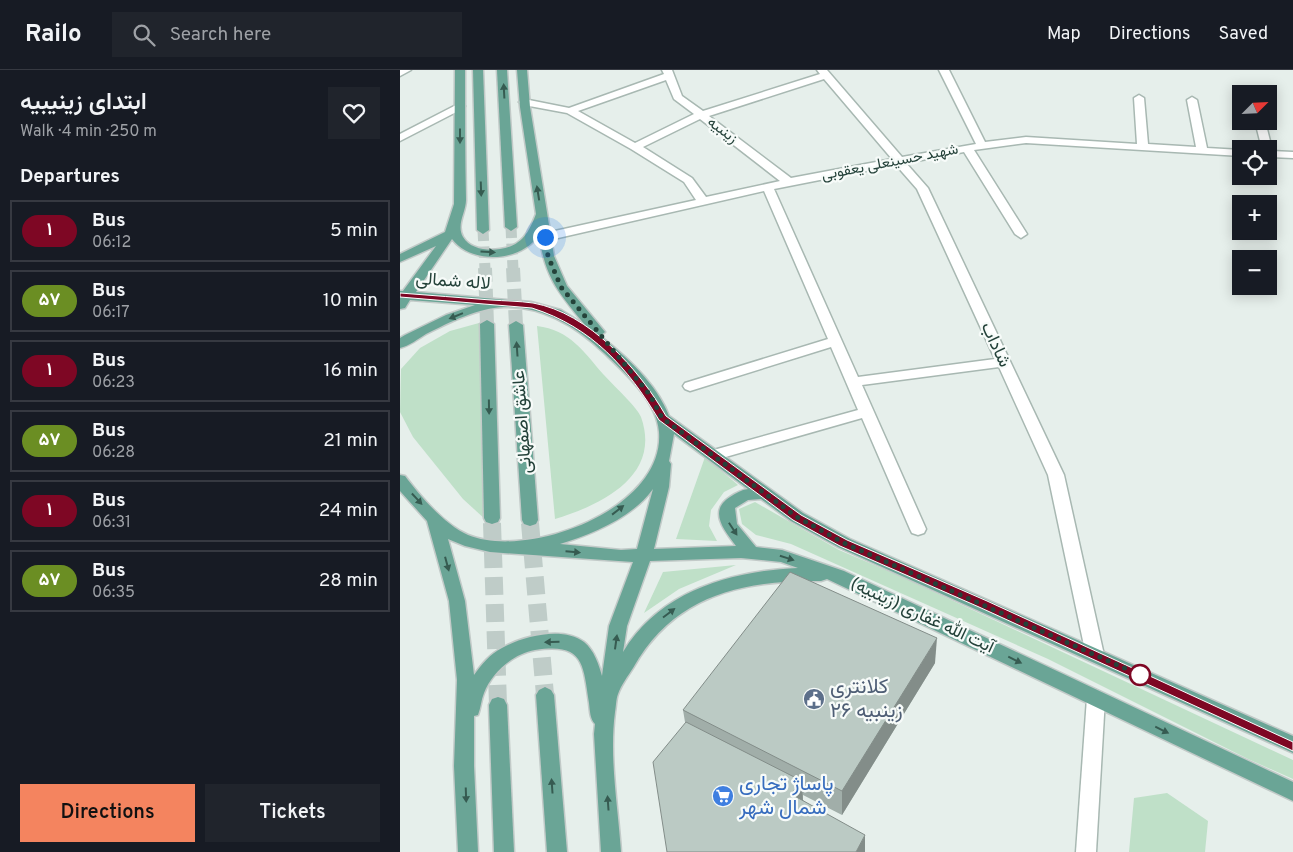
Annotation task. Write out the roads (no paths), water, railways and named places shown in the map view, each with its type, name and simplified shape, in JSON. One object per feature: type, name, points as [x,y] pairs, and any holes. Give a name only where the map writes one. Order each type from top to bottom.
[{"type":"main road","points":[[402,299],[433,260],[452,229],[460,204],[460,70]]},
{"type":"main road","points":[[478,70],[482,230]]},
{"type":"main road","points":[[502,70],[511,227]]},
{"type":"main road","points":[[522,70],[524,102],[548,256],[561,287],[650,395],[667,429],[661,488],[644,555],[618,626],[603,734]]},
{"type":"main road","points":[[452,229],[457,238],[475,251],[496,253],[510,251],[527,242],[536,231],[541,213]]},
{"type":"main road","points":[[400,258],[415,252],[452,229]]},
{"type":"main road","name":"لاله شمالی","points":[[402,299],[533,306],[555,313],[580,325],[619,358]]},
{"type":"main road","points":[[400,344],[436,324],[470,310],[502,303]]},
{"type":"main road","name":"عاشق اصفهانی","points":[[487,324],[492,518]]},
{"type":"main road","name":"عاشق اصفهانی","points":[[516,325],[530,520]]},
{"type":"main road","name":"آیت الله غفاری (زینبیه)","points":[[662,418],[715,455],[797,517],[844,543],[1293,746]]},
{"type":"main road","points":[[525,547],[570,535],[610,516],[643,490],[661,466],[664,453]]},
{"type":"main road","name":"آیت الله غفاری (زینبیه)","points":[[400,480],[434,517],[456,536],[486,545],[621,556],[751,553],[782,556],[838,576],[1293,792]]},
{"type":"main road","points":[[751,553],[729,525],[727,506],[744,495],[764,493]]},
{"type":"main road","points":[[434,517],[457,601],[466,680],[464,766],[468,852]]},
{"type":"main road","points":[[609,693],[645,634],[670,612],[698,594],[727,584],[767,576],[802,574],[838,576]]},
{"type":"main road","points":[[464,766],[472,698],[485,670],[514,648],[531,642],[560,641],[578,647],[592,669],[603,734],[611,852]]},
{"type":"main road","points":[[545,695],[557,852]]},
{"type":"main road","points":[[498,705],[504,852]]},
{"type":"street","points":[[400,73],[406,70]]},
{"type":"street","points":[[944,70],[982,146]]},
{"type":"street","points":[[570,112],[668,73]]},
{"type":"street","name":"زینبیه","points":[[668,73],[678,97],[789,182]]},
{"type":"street","points":[[635,147],[701,115],[824,73]]},
{"type":"street","name":"شاداب","points":[[824,73],[922,188],[1056,475],[1095,655]]},
{"type":"street","points":[[1139,98],[1143,148]]},
{"type":"street","points":[[1192,100],[1202,151]]},
{"type":"street","points":[[524,102],[570,112],[635,147],[688,180],[702,202]]},
{"type":"street","points":[[400,138],[460,106]]},
{"type":"street","name":"شهید حسینعلی یعقوبی","points":[[545,237],[789,182],[967,148],[1026,140],[1232,153]]},
{"type":"street","points":[[967,148],[1021,234]]},
{"type":"street","points":[[1277,154],[1293,155]]},
{"type":"street","points":[[768,187],[918,530]]},
{"type":"street","points":[[690,386],[836,341]]},
{"type":"street","points":[[853,382],[1003,362]]},
{"type":"street","points":[[715,455],[866,412]]},
{"type":"street","points":[[1086,852],[1096,698]]},
{"type":"tunnel","points":[[511,227],[513,269]]},
{"type":"tunnel","points":[[483,230],[485,269]]},
{"type":"tunnel","points":[[485,268],[487,324]]},
{"type":"tunnel","points":[[513,268],[516,325]]},
{"type":"tunnel","points":[[492,518],[492,523]]},
{"type":"tunnel","points":[[492,523],[498,705]]},
{"type":"tunnel","points":[[530,523],[545,695]]},
{"type":"place","name":"کلانتری ۲۶ زینبیه","points":[[814,699]]},
{"type":"place","name":"پاساژ تجاری شمال شهر","points":[[723,796]]}]
